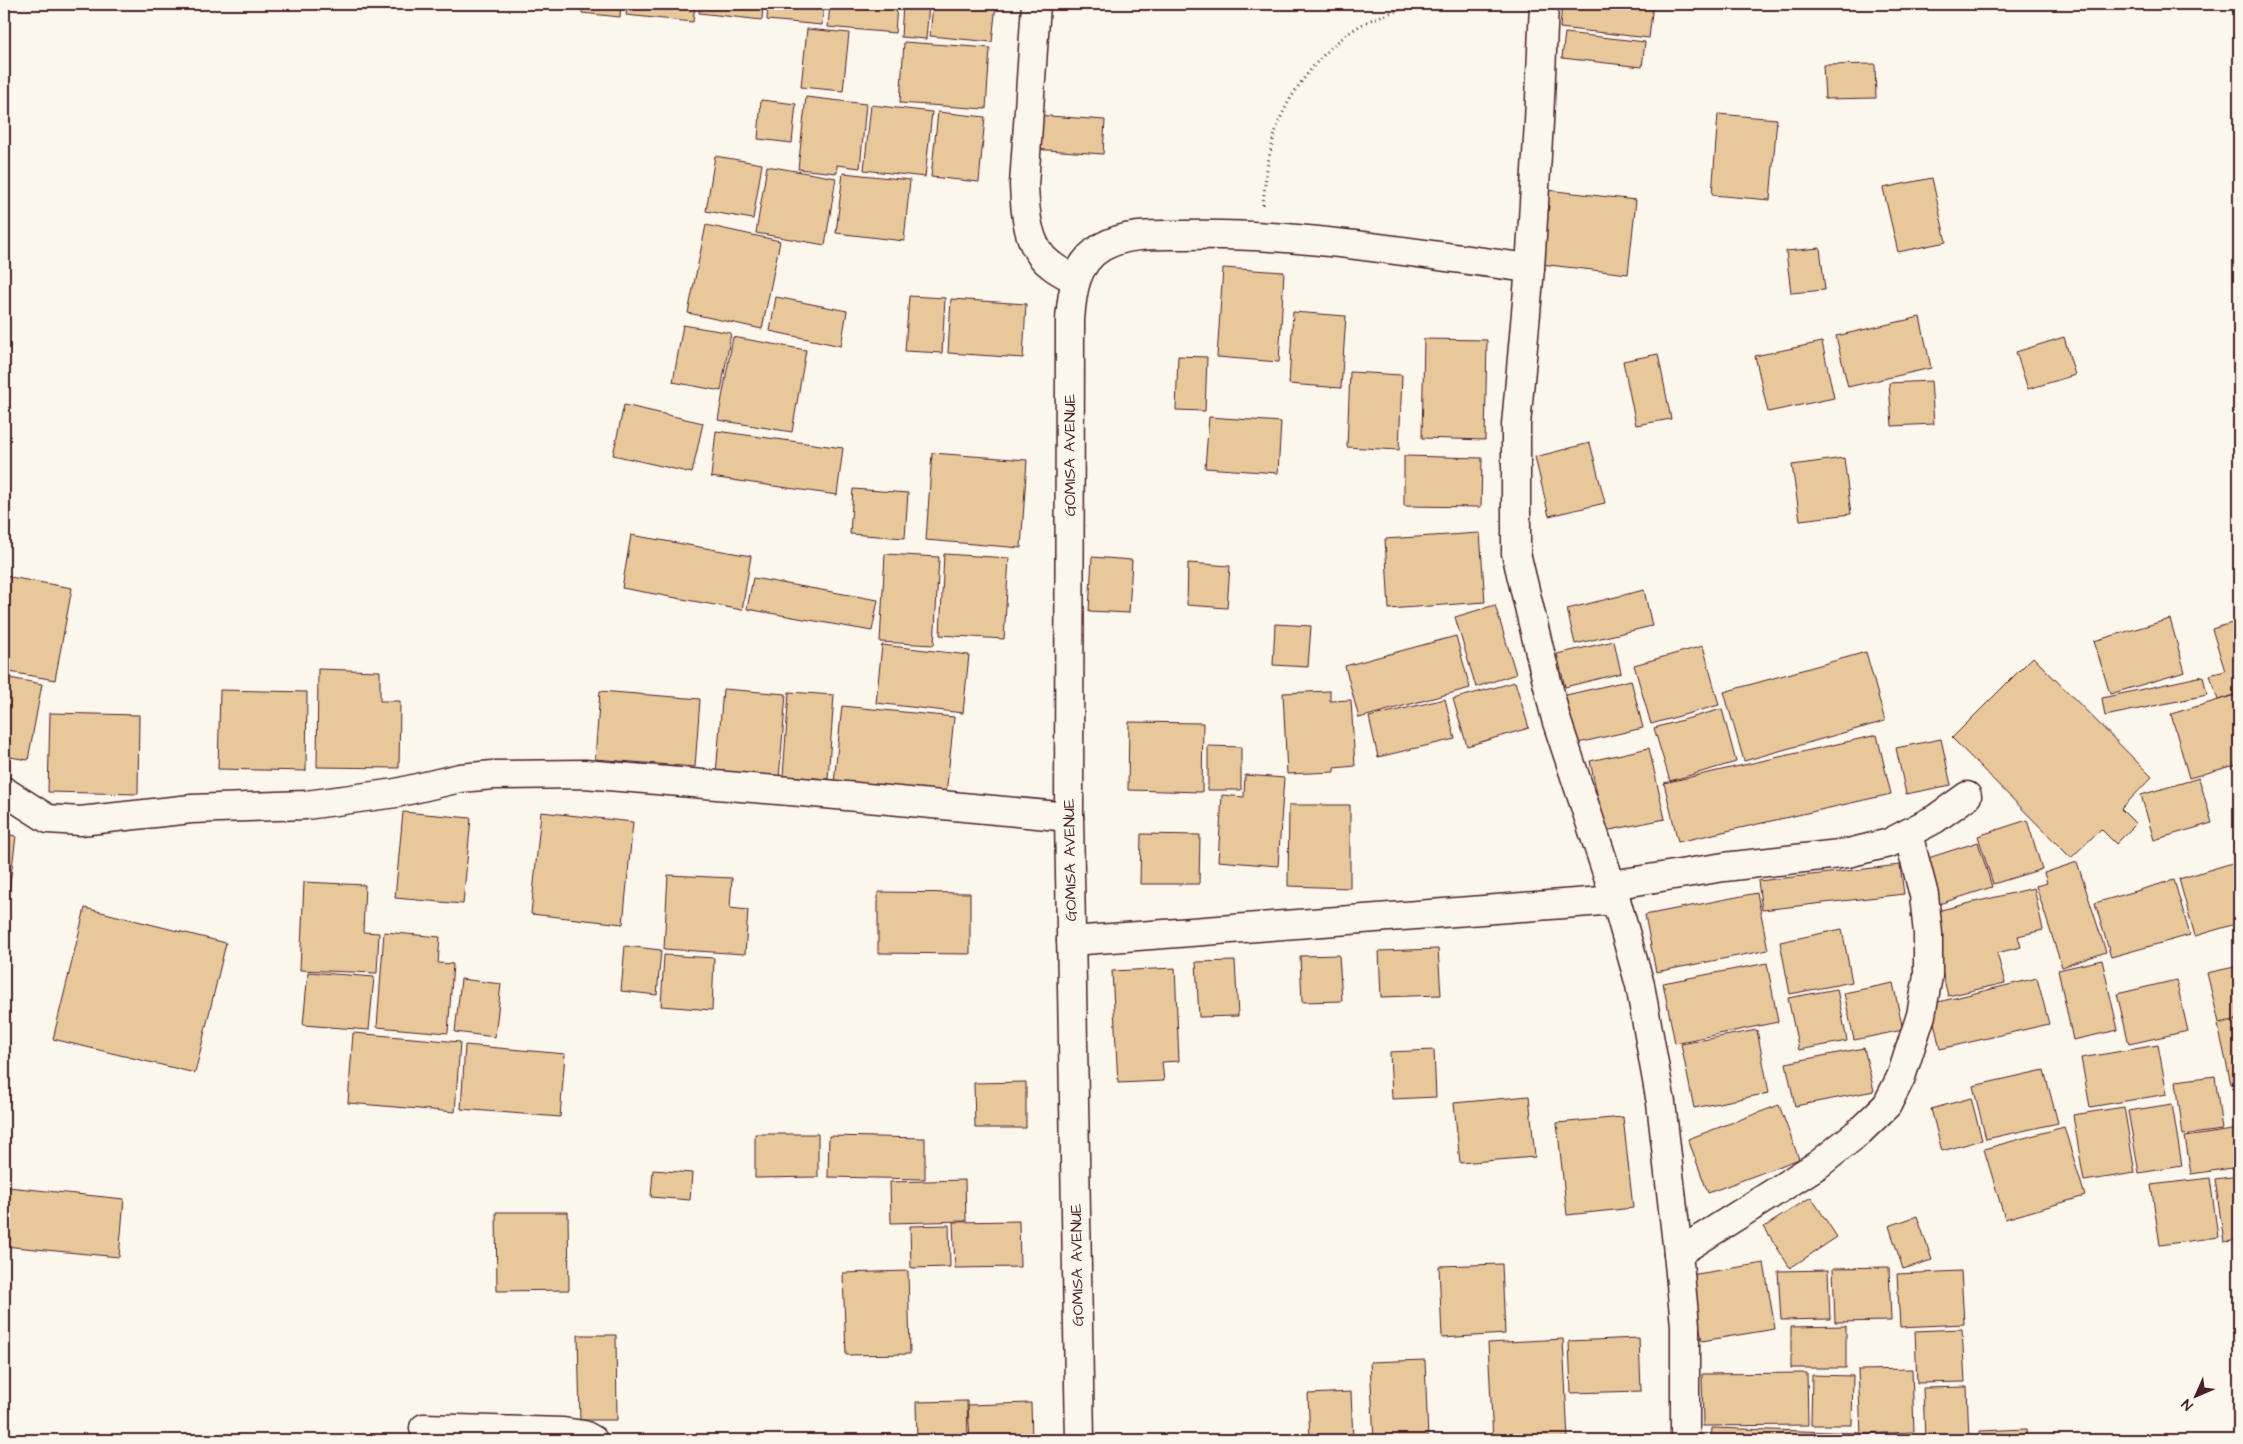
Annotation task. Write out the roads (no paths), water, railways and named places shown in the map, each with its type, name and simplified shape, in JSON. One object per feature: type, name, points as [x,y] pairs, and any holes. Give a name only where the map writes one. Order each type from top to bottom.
[{"type":"street","points":[[1036,4],[1024,185],[1025,205],[1033,242],[1041,256],[1049,264],[1074,279],[1085,262],[1101,248],[1125,238],[1203,234],[1261,235],[1530,268]]},
{"type":"street","points":[[1544,4],[1530,268],[1516,425],[1516,553],[1556,719],[1614,893],[1640,985],[1661,1102],[1678,1253],[1685,1325],[1685,1440]]},
{"type":"street","name":"GOMISA AVENUE","points":[[1074,279],[1070,330],[1069,817],[1080,1440]]},
{"type":"street","points":[[4,790],[48,820],[62,821],[191,809],[306,805],[396,792],[460,778],[493,774],[584,774],[1069,817]]},
{"type":"street","points":[[1071,941],[1614,893],[1724,867],[1848,853],[1889,843],[1935,819],[1967,796]]},
{"type":"street","points":[[1678,1253],[1819,1164],[1860,1132],[1887,1105],[1901,1077],[1921,1015],[1928,976],[1928,934],[1924,895],[1908,834]]},
{"type":"street","points":[[424,1428],[562,1432],[584,1435],[593,1440]]}]
